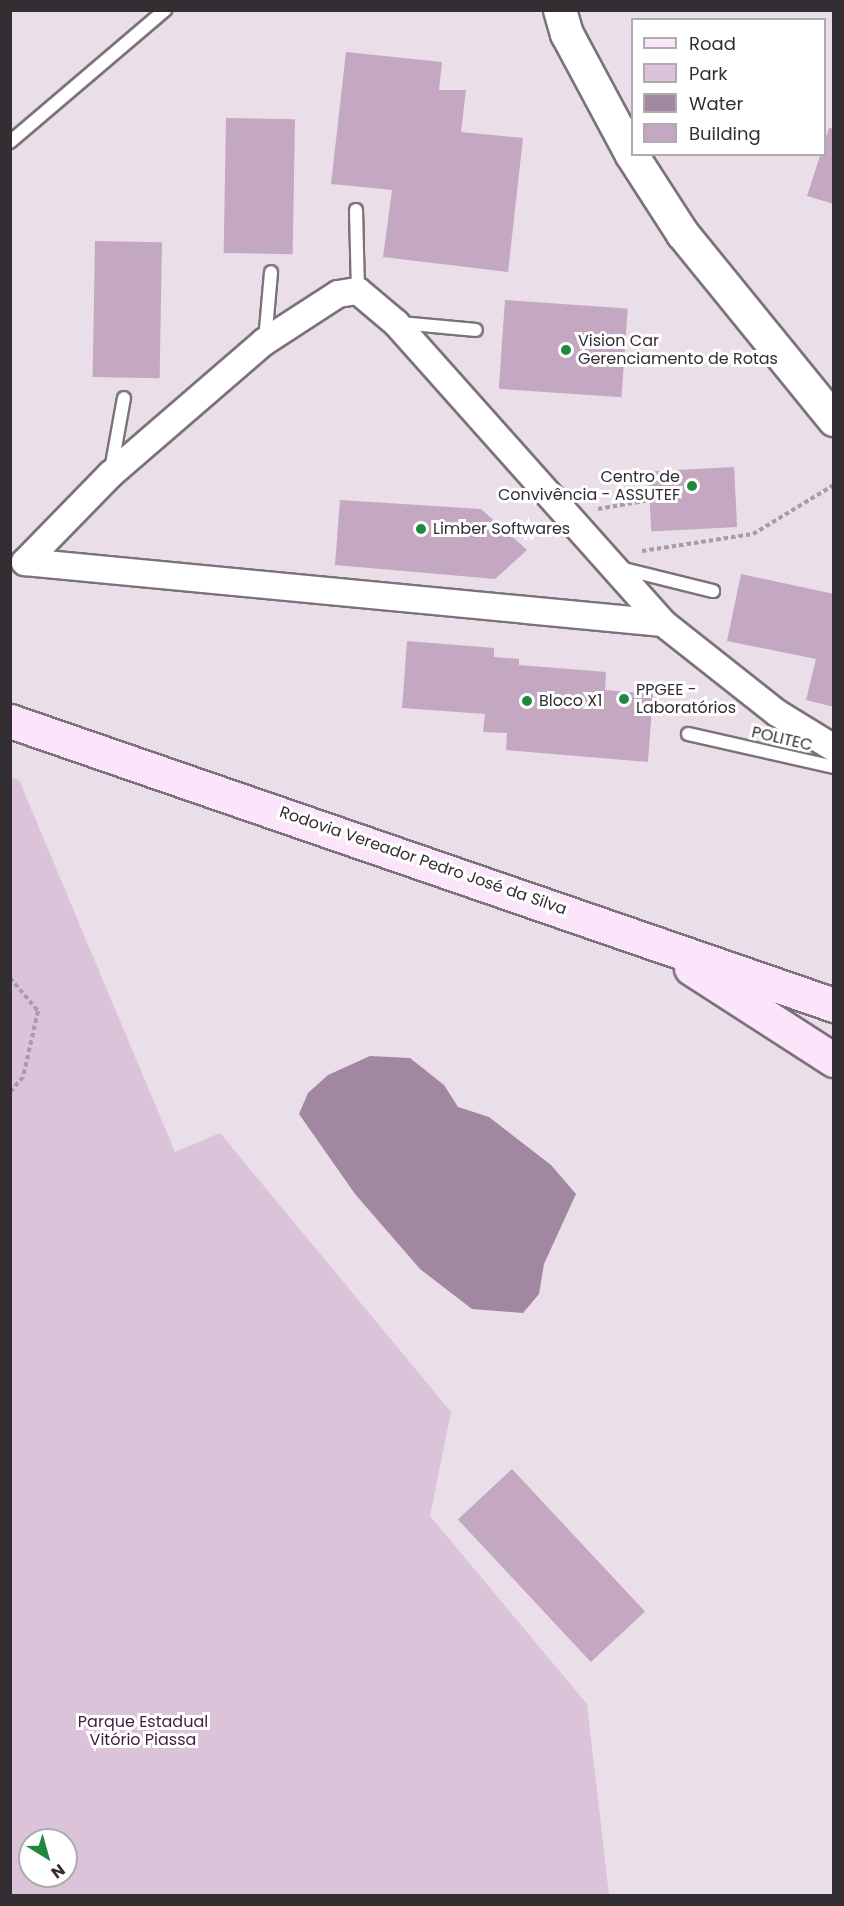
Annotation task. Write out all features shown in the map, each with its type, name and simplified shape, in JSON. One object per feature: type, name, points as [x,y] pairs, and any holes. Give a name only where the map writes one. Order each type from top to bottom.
[{"type":"main road","name":"Rodovia Vereador Pedro José da Silva","points":[[10,721],[834,1005]]},
{"type":"main road","points":[[644,938],[834,1060]]},
{"type":"street","points":[[560,10],[567,34],[631,153]]},
{"type":"street","points":[[633,156],[682,234],[834,420]]},
{"type":"street","points":[[18,562],[111,474],[264,342],[338,294],[358,291],[396,323],[663,623],[777,713],[834,748]]},
{"type":"street","points":[[18,562],[663,623]]},
{"type":"lane","points":[[10,142],[165,10]]},
{"type":"lane","points":[[356,210],[358,291]]},
{"type":"lane","points":[[264,342],[271,272]]},
{"type":"lane","points":[[396,323],[476,330]]},
{"type":"lane","points":[[111,474],[124,398]]},
{"type":"lane","points":[[614,567],[713,591]]},
{"type":"lane","name":"POLITEC","points":[[688,734],[834,767]]},
{"type":"path","points":[[614,567],[629,553],[753,534],[834,485]]},
{"type":"path","points":[[568,515],[650,500]]},
{"type":"path","points":[[10,978],[38,1011],[23,1077],[10,1092]]},
{"type":"green space","name":"Parque Estadual Vitório Piassa","points":[[11,777],[19,780],[175,1152],[220,1133],[451,1412],[430,1516],[587,1704],[609,1895],[11,1895]]},
{"type":"water","points":[[370,1056],[410,1058],[444,1085],[458,1107],[489,1117],[551,1165],[576,1194],[544,1264],[539,1294],[523,1313],[472,1309],[420,1269],[355,1194],[299,1114],[308,1093],[328,1075]]},
{"type":"building","points":[[346,52],[442,62],[439,90],[466,90],[461,132],[523,138],[508,272],[383,257],[392,190],[331,184]]},
{"type":"building","points":[[226,118],[295,119],[293,254],[224,253]]},
{"type":"building","points":[[829,128],[834,129],[834,204],[807,196],[820,156],[826,156],[826,137]]},
{"type":"building","points":[[95,241],[162,242],[160,378],[93,377]]},
{"type":"building","points":[[505,300],[628,309],[621,397],[499,389]]},
{"type":"building","name":"Centro de Convivência - ASSUTEF","points":[[734,467],[737,527],[651,531],[648,472]]},
{"type":"building","name":"Limber Softwares","points":[[340,500],[481,509],[527,550],[495,579],[335,565]]},
{"type":"building","points":[[741,574],[834,594],[834,707],[806,700],[816,659],[727,641]]},
{"type":"building","name":"Bloco X1","points":[[407,641],[494,648],[494,657],[519,659],[519,665],[606,672],[605,690],[653,694],[648,762],[506,750],[507,733],[483,732],[485,714],[402,708]]},
{"type":"building","points":[[512,1469],[645,1612],[591,1662],[458,1519]]},
{"type":"place","name":"Vision Car Gerenciamento de Rotas","points":[[566,350]]},
{"type":"place","name":"Centro de Convivência - ASSUTEF","points":[[692,486]]},
{"type":"place","name":"Limber Softwares","points":[[421,529]]},
{"type":"place","name":"PPGEE - Laboratórios","points":[[624,699]]},
{"type":"place","name":"Bloco X1","points":[[527,701]]}]
